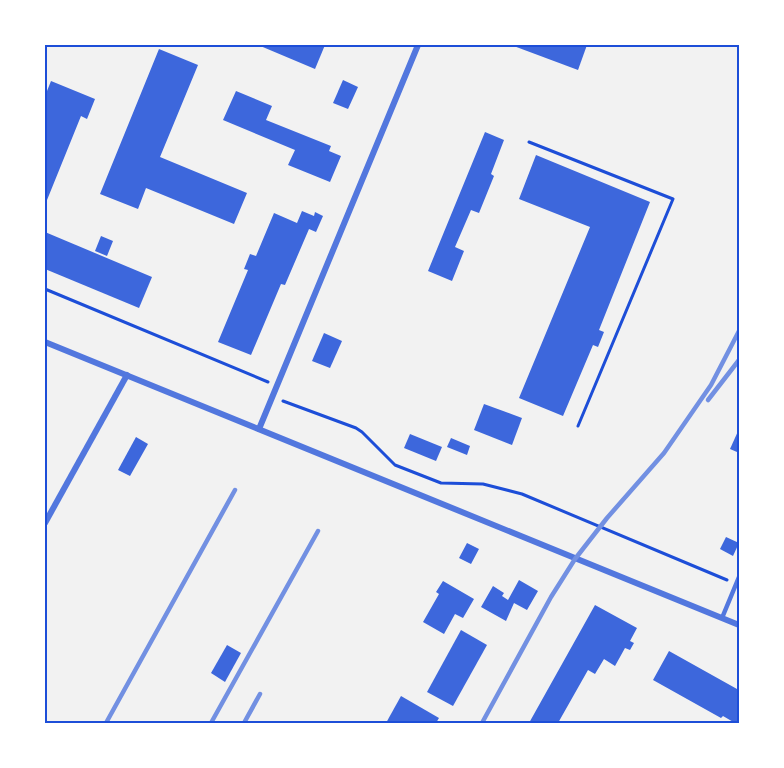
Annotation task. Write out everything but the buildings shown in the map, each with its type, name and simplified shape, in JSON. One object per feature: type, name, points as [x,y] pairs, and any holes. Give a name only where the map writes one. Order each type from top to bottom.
[{"type":"street","points":[[259,429],[418,45]]},
{"type":"street","points":[[45,342],[739,626]]},
{"type":"street","points":[[45,523],[127,375]]},
{"type":"lane","points":[[722,618],[739,578]]},
{"type":"path","points":[[529,142],[674,199],[578,426]]},
{"type":"path","points":[[45,289],[277,386]]},
{"type":"path","points":[[273,398],[356,428],[395,465],[404,469],[441,483],[483,484],[522,494],[736,584]]},
{"type":"railway","points":[[482,723],[551,597],[575,559],[607,518],[664,453],[711,385],[739,331]]},
{"type":"railway","points":[[708,400],[739,360]]},
{"type":"railway","points":[[106,723],[235,490]]},
{"type":"railway","points":[[211,723],[318,531]]},
{"type":"railway","points":[[244,723],[260,694]]}]
